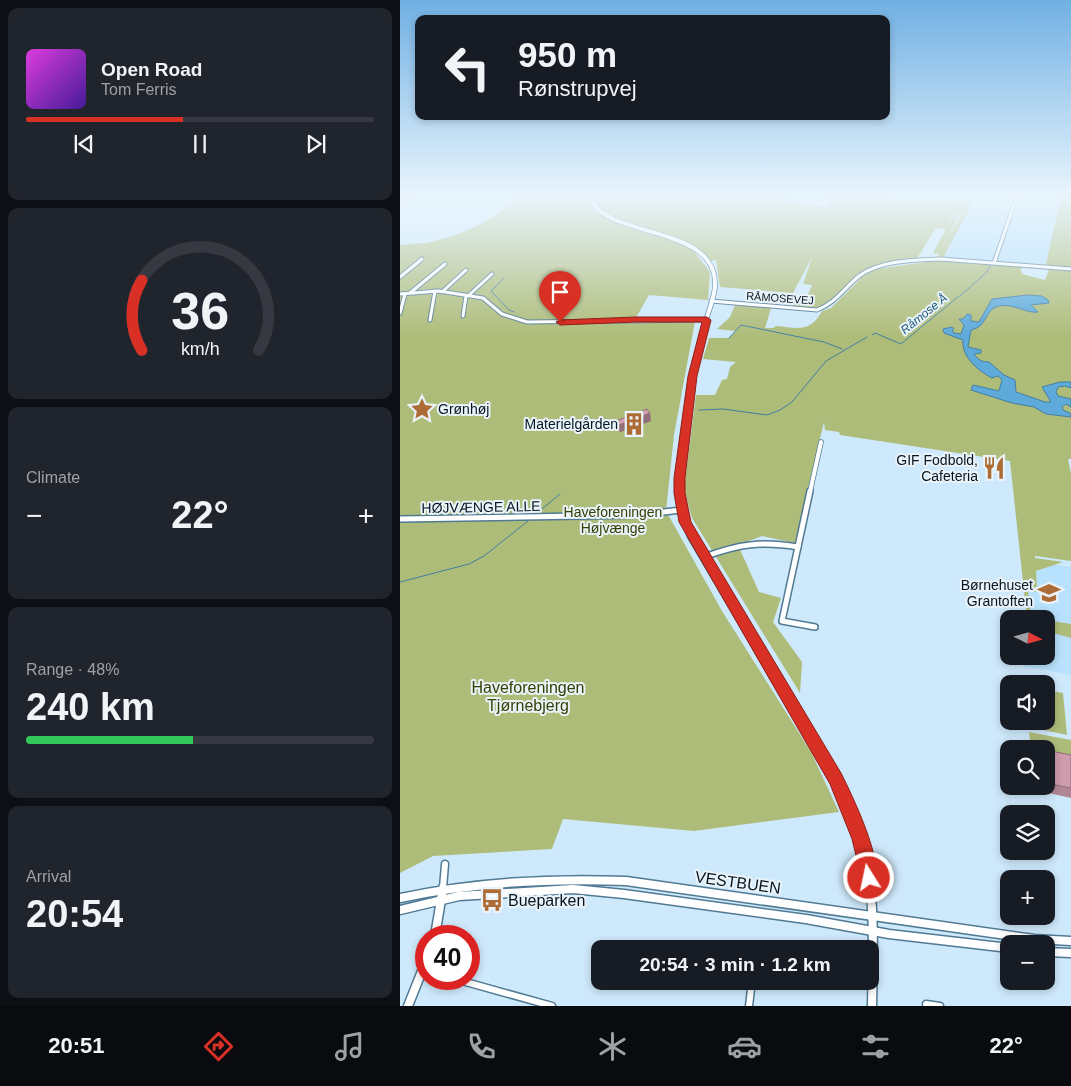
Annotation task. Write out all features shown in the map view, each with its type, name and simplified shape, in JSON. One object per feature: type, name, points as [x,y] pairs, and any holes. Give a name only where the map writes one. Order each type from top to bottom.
[{"type":"street","points":[[683,243],[703,256],[712,268],[715,279],[707,320],[692,376],[680,478],[682,510],[691,536],[844,796],[861,839],[867,863],[872,916],[872,1006]]},
{"type":"street","points":[[994,263],[1001,243]]},
{"type":"street","points":[[400,277],[422,259]]},
{"type":"street","name":"RÅMOSEVEJ","points":[[711,301],[817,310],[828,306],[863,273],[874,268],[932,259],[1071,269]]},
{"type":"street","points":[[400,313],[407,294],[445,264]]},
{"type":"street","points":[[442,292],[466,270]]},
{"type":"street","points":[[463,316],[467,296],[492,274]]},
{"type":"street","points":[[430,320],[435,292]]},
{"type":"street","points":[[400,294],[442,292],[488,300],[498,312],[516,320],[527,322],[707,320]]},
{"type":"street","points":[[815,627],[782,620],[822,442]]},
{"type":"street","name":"HØJVÆNGE ALLE","points":[[400,519],[634,516],[682,510]]},
{"type":"street","points":[[704,556],[749,542],[768,542],[798,547]]},
{"type":"street","points":[[437,925],[445,864]]},
{"type":"street","name":"VESTBUEN","points":[[400,898],[443,888],[520,879],[577,878],[626,881],[1034,939],[1071,941]]},
{"type":"street","name":"VESTBUEN","points":[[400,910],[441,900],[516,891],[572,889],[624,894],[796,918],[872,931],[1000,947]]},
{"type":"street","points":[[1055,952],[1071,953]]},
{"type":"street","points":[[480,986],[552,1006]]},
{"type":"street","points":[[400,1004],[408,1006],[415,990]]},
{"type":"street","points":[[749,1006],[751,990]]},
{"type":"street","points":[[926,1004],[940,1006]]},
{"type":"shaded area","points":[[951,243],[1051,243],[1046,264],[943,258]]},
{"type":"shaded area","name":"Børnehuset Grantoften","points":[[1024,560],[1071,567],[1071,675],[1022,666],[1055,665],[1055,610],[1028,610]]},
{"type":"green space","points":[[422,243],[927,243],[916,260],[865,270],[834,299],[817,309],[793,307],[796,296],[807,297],[812,285],[803,284],[812,257],[793,293],[720,287],[716,260],[711,261],[692,245],[693,250],[710,272],[708,300],[649,295],[634,321],[695,321],[674,435],[666,511],[722,611],[811,752],[839,812],[694,831],[563,819],[552,849],[433,856],[400,873],[400,245]]},
{"type":"green space","points":[[938,243],[945,243],[944,246],[946,243],[951,243],[943,258],[933,258],[938,257],[939,254],[933,253]]},
{"type":"green space","points":[[1051,243],[1071,243],[1071,459],[1068,459],[1071,474],[1071,561],[1035,556],[1035,558],[1063,562],[1036,571],[1037,592],[1028,591],[1030,610],[1026,610],[1010,461],[840,435],[839,432],[825,430],[824,422],[795,543],[762,536],[738,545],[759,592],[781,598],[773,622],[802,662],[800,693],[692,518],[684,489],[696,395],[715,395],[722,380],[727,379],[730,367],[736,362],[703,359],[709,338],[729,338],[736,331],[717,329],[730,317],[735,305],[771,308],[765,328],[776,326],[803,328],[808,326],[813,323],[822,311],[831,308],[866,273],[876,269],[941,260],[1020,265],[1022,274],[1045,280],[1050,267],[1046,266]]},
{"type":"green space","points":[[1055,621],[1071,624],[1071,638],[1055,634]]},
{"type":"green space","points":[[1055,692],[1063,693],[1067,735],[1044,730],[1055,730]]},
{"type":"green space","points":[[1029,732],[1071,740],[1071,764],[1055,760],[1055,740],[1030,740]]},
{"type":"water","points":[[1028,295],[1042,296],[1049,303],[1031,305],[1038,312],[1004,305],[994,308],[980,325],[971,330],[968,347],[981,350],[981,353],[974,354],[977,358],[989,362],[1004,375],[1015,380],[1016,392],[1045,402],[1051,402],[1042,387],[1060,382],[1071,382],[1071,388],[1065,386],[1058,387],[1056,392],[1058,396],[1071,399],[1071,407],[1066,404],[1062,407],[1063,410],[1070,413],[1071,417],[1046,414],[1034,407],[1012,403],[971,390],[973,385],[999,391],[1002,380],[998,376],[992,378],[976,367],[965,352],[963,340],[944,333],[943,329],[952,327],[954,333],[961,334],[964,325],[959,319],[963,319],[967,314],[971,315],[971,321],[979,322],[992,299]]},
{"type":"building","points":[[647,409],[650,413],[619,425],[616,421]]},
{"type":"building","points":[[1055,752],[1071,755],[1071,788],[1055,785]]},
{"type":"waterway","name":"Råmose Å","points":[[960,296],[986,273],[991,265]]},
{"type":"waterway","points":[[504,278],[491,291],[509,310],[514,312]]},
{"type":"waterway","name":"Råmose Å","points":[[872,335],[875,333],[901,344],[959,296]]},
{"type":"waterway","points":[[729,338],[741,325],[824,342],[842,349]]},
{"type":"waterway","name":"Råmose Å","points":[[699,410],[723,409],[767,415],[780,410],[792,402],[826,361],[867,337]]},
{"type":"waterway","name":"Råmose Å","points":[[536,514],[560,494]]},
{"type":"waterway","name":"Råmose Å","points":[[400,582],[469,564],[484,556],[528,521]]},
{"type":"place","name":"Grønhøj","points":[[422,409]]},
{"type":"place","name":"Materielgården","points":[[634,424]]},
{"type":"place","name":"GIF Fodbold, Cafeteria","points":[[994,468]]},
{"type":"place","name":"Børnehuset Grantoften","points":[[1049,593]]},
{"type":"place","name":"Bueparken","points":[[492,900]]},
{"type":"route","points":[[560,322],[636,319],[707,320],[692,376],[680,478],[679,493],[685,522],[691,536],[844,796],[861,839],[869,878]]},
{"type":"park label","name":"Haveforeningen Højvænge","points":[[613,520]]},
{"type":"park label","name":"Haveforeningen Tjørnebjerg","points":[[528,696]]}]
